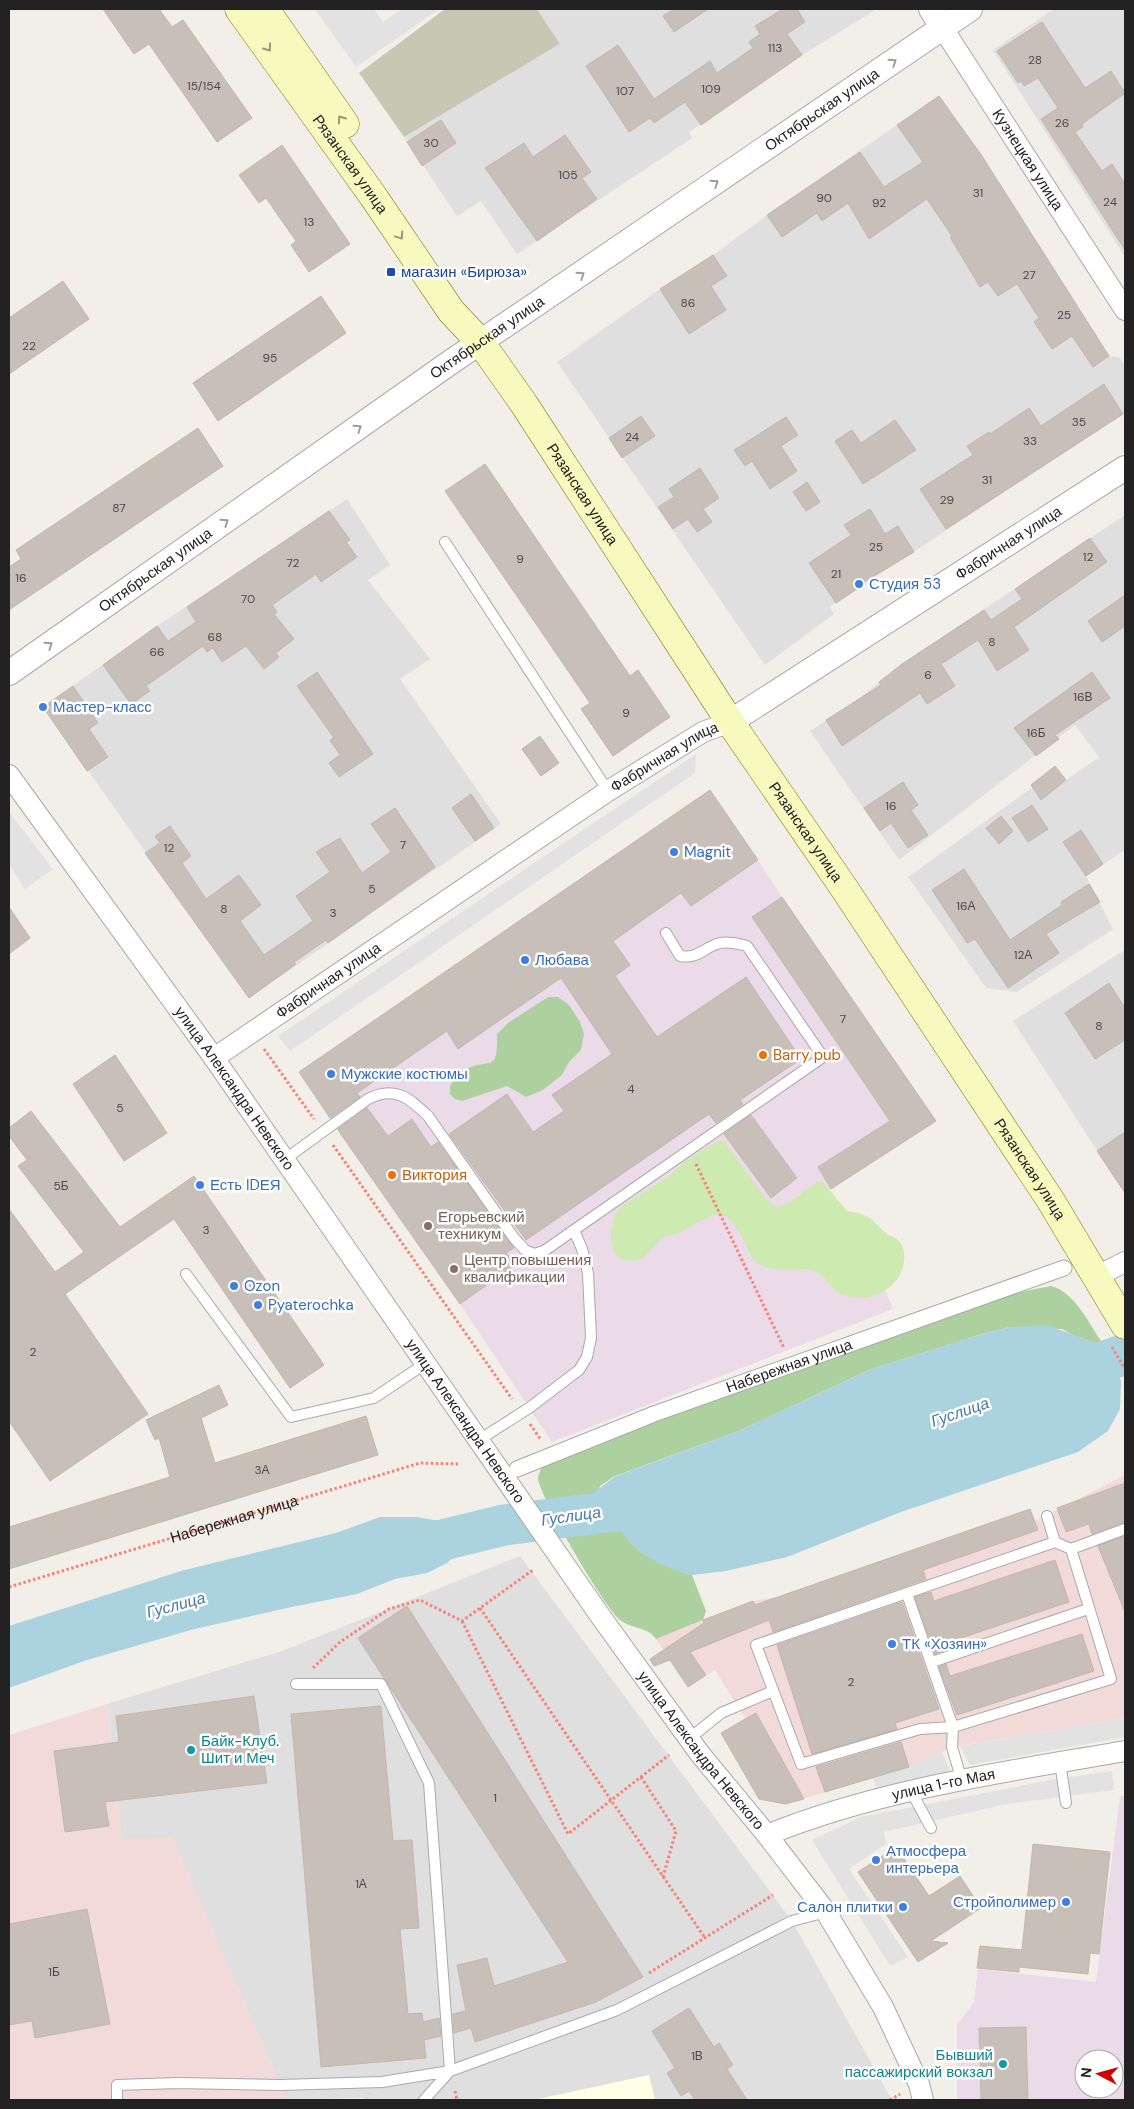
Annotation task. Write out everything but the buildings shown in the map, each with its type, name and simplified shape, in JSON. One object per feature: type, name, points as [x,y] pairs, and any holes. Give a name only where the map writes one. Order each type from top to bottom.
[{"type":"main road","name":"Рязанская улица","points":[[239,9],[373,196],[451,311],[481,343],[524,404],[730,722],[849,896],[1051,1201],[1100,1280],[1125,1325]]},
{"type":"main road","name":"Рязанская улица","points":[[266,9],[464,296],[481,343]]},
{"type":"street","name":"Октябрьская улица","points":[[9,673],[481,343],[937,18],[970,9]]},
{"type":"street","name":"Кузнецкая улица","points":[[937,18],[1125,310]]},
{"type":"street","name":"Фабричная улица","points":[[214,1058],[608,791],[703,732],[730,722],[784,690],[1125,468]]},
{"type":"street","name":"улица Александра Невского","points":[[9,775],[214,1058],[479,1440],[513,1477],[556,1550],[689,1740],[767,1835],[826,1912],[883,2007],[919,2084],[923,2100]]},
{"type":"street","points":[[1100,1280],[1125,1262]]},
{"type":"street","name":"Набережная улица","points":[[513,1477],[552,1455],[654,1414],[1064,1268]]},
{"type":"street","name":"улица 1-го Мая","points":[[767,1835],[813,1816],[912,1791],[1125,1751]]},
{"type":"lane","points":[[444,542],[608,791]]},
{"type":"lane","points":[[284,1160],[368,1099],[380,1093],[398,1094],[411,1100],[428,1116],[514,1238],[525,1250],[534,1254],[544,1251],[823,1058],[747,946],[735,943],[720,943],[690,958],[680,956],[666,933]]},
{"type":"lane","points":[[479,1440],[522,1412],[579,1370],[587,1357],[591,1338],[588,1273],[574,1230]]},
{"type":"lane","points":[[186,1274],[291,1417],[374,1398],[426,1363]]},
{"type":"lane","points":[[1048,1516],[1056,1542]]},
{"type":"lane","points":[[1071,1549],[1111,1679],[953,1727],[920,1729],[801,1764],[756,1645],[1056,1542],[1071,1549],[1125,1529]]},
{"type":"lane","points":[[907,1594],[953,1727],[952,1747],[962,1781]]},
{"type":"lane","points":[[932,1662],[1088,1609]]},
{"type":"lane","points":[[296,1684],[381,1684],[429,1783],[450,2071],[424,2100]]},
{"type":"lane","points":[[689,1740],[722,1713],[773,1691]]},
{"type":"lane","points":[[1060,1762],[1066,1803]]},
{"type":"lane","points":[[912,1791],[931,1828]]},
{"type":"lane","points":[[117,2100],[117,2085],[178,2083],[280,2085],[382,2082],[450,2071],[617,2010],[792,1921],[826,1912]]},
{"type":"path","points":[[252,1032],[552,1455]]},
{"type":"path","points":[[689,1149],[791,1364]]},
{"type":"path","name":"Набережная улица","points":[[9,1587],[420,1463],[460,1464]]},
{"type":"path","points":[[462,1621],[533,1570]]},
{"type":"path","points":[[296,1684],[340,1642],[389,1609],[420,1600],[462,1621],[568,1834],[670,1755]]},
{"type":"path","points":[[480,1608],[705,1938]]},
{"type":"path","points":[[642,1777],[676,1831],[663,1878]]},
{"type":"path","points":[[643,1977],[773,1895]]},
{"type":"shaded area","points":[[315,9],[374,9],[383,22],[402,9],[439,9],[356,67]]},
{"type":"shaded area","points":[[445,9],[537,9],[560,44],[404,137],[359,73]]},
{"type":"shaded area","points":[[537,9],[877,9],[802,55],[689,132],[692,138],[517,254],[481,201],[457,216],[404,137],[560,44]]},
{"type":"shaded area","points":[[1054,9],[1125,9],[1125,257],[993,50]]},
{"type":"shaded area","points":[[939,96],[1043,251],[1109,356],[1119,357],[1125,366],[1125,413],[830,607],[834,614],[765,665],[557,362]]},
{"type":"shaded area","points":[[347,499],[390,565],[368,580],[430,659],[400,679],[501,824],[249,998],[43,707],[157,626]]},
{"type":"shaded area","points":[[1125,515],[1125,850],[1086,876],[1113,929],[1017,992],[986,988],[908,877],[1033,787],[1066,780],[1099,757],[1075,725],[899,860],[810,731],[857,700],[902,664]]},
{"type":"shaded area","points":[[696,754],[695,773],[290,1051],[278,1036]]},
{"type":"shaded area","points":[[9,812],[53,869],[25,889],[9,864]]},
{"type":"shaded area","points":[[758,860],[782,897],[752,917],[890,1121],[818,1168],[831,1189],[826,1192],[881,1279],[893,1309],[552,1442],[460,1304],[515,1265],[412,1119],[388,1136],[370,1112],[340,1133],[327,1113],[447,1031],[459,1048],[681,893],[691,905]]},
{"type":"shaded area","points":[[1125,950],[1125,1187],[1122,1189],[1013,1021]]},
{"type":"shaded area","name":"ТК «Хозяин»","points":[[1125,1475],[1125,1718],[953,1747],[909,1767],[785,1804],[759,1799],[721,1733],[745,1718],[715,1670],[688,1687],[656,1639],[753,1601],[781,1596],[1030,1509],[1035,1521]]},
{"type":"shaded area","points":[[520,1556],[792,1921],[892,2100],[365,2100],[363,2098],[287,2100],[172,1838],[122,1840],[107,1704],[282,1651]]},
{"type":"shaded area","points":[[107,1704],[122,1839],[172,1837],[287,2100],[9,2100],[9,1735]]},
{"type":"shaded area","points":[[1125,1718],[1125,1737],[970,1765],[960,1746]]},
{"type":"shaded area","points":[[942,1752],[950,1771],[877,1789],[873,1778],[909,1767]]},
{"type":"shaded area","points":[[1112,1771],[1114,1790],[1007,1804],[884,1832],[886,1844],[849,1869],[908,1957],[890,1966],[812,1840],[861,1817],[1056,1779]]},
{"type":"shaded area","points":[[1120,1796],[1125,1796],[1125,2100],[957,2100],[957,2025],[974,2002],[978,1969],[1096,1982]]},
{"type":"shaded area","points":[[649,2075],[655,2100],[534,2100]]},
{"type":"green space","points":[[548,997],[558,997],[569,1005],[580,1022],[584,1034],[581,1050],[569,1062],[562,1075],[543,1090],[526,1097],[507,1086],[462,1101],[455,1099],[450,1094],[450,1086],[458,1076],[463,1071],[472,1067],[490,1063],[494,1060],[496,1056],[497,1034],[508,1023]]},
{"type":"green space","points":[[722,1139],[766,1199],[777,1207],[787,1204],[817,1182],[822,1181],[847,1211],[869,1217],[886,1233],[898,1240],[903,1247],[904,1258],[902,1271],[897,1280],[890,1287],[873,1296],[853,1298],[839,1293],[822,1275],[814,1271],[776,1269],[762,1266],[751,1256],[741,1236],[728,1217],[714,1214],[679,1233],[662,1238],[643,1258],[634,1261],[622,1260],[616,1256],[611,1242],[611,1230],[614,1216],[622,1206],[668,1177],[685,1161]]},
{"type":"green space","points":[[1051,1286],[1060,1290],[1075,1303],[1105,1346],[1075,1336],[1062,1329],[1010,1327],[982,1334],[869,1370],[739,1431],[615,1476],[600,1486],[591,1515],[598,1524],[620,1530],[633,1545],[653,1560],[692,1575],[706,1611],[703,1620],[656,1639],[644,1630],[624,1623],[612,1611],[573,1551],[541,1488],[538,1478],[542,1467],[618,1435],[910,1328],[1015,1293]]},
{"type":"water","points":[[1049,1326],[1105,1346],[1121,1381],[1120,1409],[1108,1431],[1078,1452],[901,1512],[787,1557],[726,1571],[692,1575],[672,1569],[649,1558],[634,1546],[621,1531],[600,1527],[591,1515],[588,1501],[593,1493],[616,1476],[739,1431],[869,1370],[1010,1327]]},
{"type":"water","points":[[380,1517],[416,1517],[453,1523],[475,1537],[447,1563],[427,1573],[395,1579],[357,1594],[191,1630],[87,1660],[9,1688],[9,1626],[181,1571],[336,1533]]},
{"type":"waterway","name":"Гуслица","points":[[1059,1378],[1125,1354]]},
{"type":"waterway","name":"Гуслица","points":[[414,1547],[504,1525],[646,1507]]},
{"type":"place","name":"магазин «Бирюза»","points":[[391,272]]},
{"type":"place","name":"Студия 53","points":[[859,584]]},
{"type":"place","name":"Мастер-класс","points":[[43,707]]},
{"type":"place","name":"Magnit","points":[[674,852]]},
{"type":"place","name":"Любава","points":[[525,960]]},
{"type":"place","name":"Barry pub","points":[[763,1055]]},
{"type":"place","name":"Мужские костюмы","points":[[331,1074]]},
{"type":"place","name":"Виктория","points":[[392,1175]]},
{"type":"place","name":"Есть IDЕЯ","points":[[200,1185]]},
{"type":"place","name":"Егорьевский техникум","points":[[428,1226]]},
{"type":"place","name":"Центр повышения квалификации","points":[[454,1269]]},
{"type":"place","name":"Ozon","points":[[234,1286]]},
{"type":"place","name":"Pyaterochka","points":[[258,1305]]},
{"type":"place","name":"ТК «Хозяин»","points":[[892,1644]]},
{"type":"place","name":"Байк-Клуб. Шит и Меч","points":[[191,1750]]},
{"type":"place","name":"Атмосфера интерьера","points":[[876,1860]]},
{"type":"place","name":"Стройполимер","points":[[1066,1902]]},
{"type":"place","name":"Салон плитки","points":[[903,1907]]},
{"type":"place","name":"Бывший пассажирский вокзал","points":[[1003,2064]]}]
